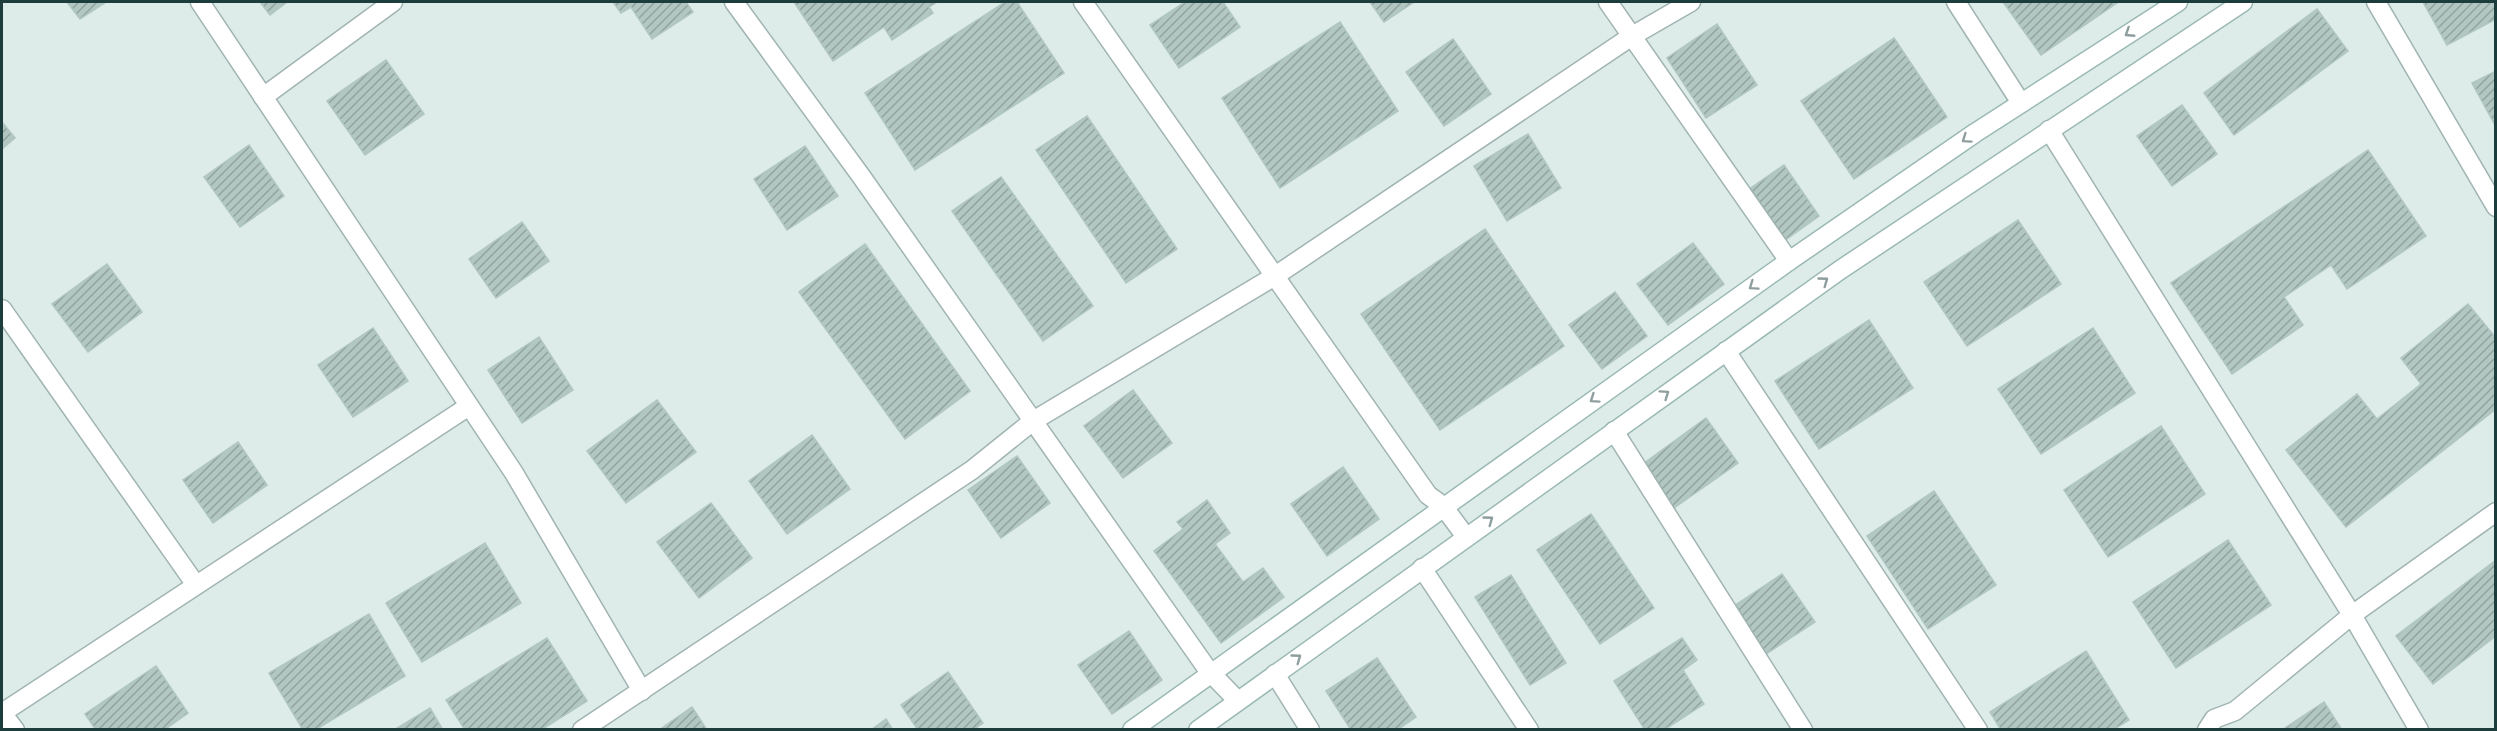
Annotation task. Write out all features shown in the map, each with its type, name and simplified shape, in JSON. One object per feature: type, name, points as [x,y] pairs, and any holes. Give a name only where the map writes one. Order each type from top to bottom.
[{"type":"street","points":[[200,2],[514,473],[642,691]]},
{"type":"street","points":[[263,97],[393,2]]},
{"type":"street","points":[[734,2],[861,176],[1208,670],[1213,672],[1238,701]]},
{"type":"street","points":[[1083,2],[1428,495],[1443,506],[1466,537]]},
{"type":"street","points":[[1608,2],[1789,261]]},
{"type":"street","points":[[582,729],[607,722],[642,691],[972,470],[1033,421],[1275,276],[1632,36],[1691,2]]},
{"type":"street","points":[[1956,2],[2021,103]]},
{"type":"street","points":[[1132,729],[1789,261],[2021,103],[2178,2]]},
{"type":"street","points":[[1198,729],[1840,270],[2243,2]]},
{"type":"street","points":[[2376,2],[2496,207]]},
{"type":"street","points":[[2049,130],[2352,615],[2419,729]]},
{"type":"street","points":[[2,309],[195,585]]},
{"type":"street","points":[[1726,351],[1978,729]]},
{"type":"street","points":[[15,729],[2,713],[469,406]]},
{"type":"street","points":[[1614,431],[1803,729]]},
{"type":"street","points":[[2206,729],[2214,719],[2235,711],[2352,615],[2496,512]]},
{"type":"street","points":[[1422,568],[1529,729]]},
{"type":"street","points":[[1275,674],[1310,729]]},
{"type":"building","points":[[67,2],[106,2],[80,19]]},
{"type":"building","points":[[260,2],[287,2],[270,15]]},
{"type":"building","points":[[613,2],[686,2],[693,12],[652,39],[631,7],[621,13]]},
{"type":"building","points":[[794,2],[937,2],[929,7],[933,13],[892,40],[884,27],[833,61]]},
{"type":"building","points":[[1005,2],[1017,2],[1064,73],[915,170],[865,93]]},
{"type":"building","points":[[1185,2],[1223,2],[1240,27],[1179,68],[1150,25]]},
{"type":"building","points":[[1370,2],[1414,2],[1384,22]]},
{"type":"building","points":[[2003,2],[2116,2],[2117,3],[2041,55]]},
{"type":"building","points":[[2423,2],[2496,2],[2496,19],[2447,45]]},
{"type":"building","points":[[2317,9],[2348,51],[2234,135],[2204,93]]},
{"type":"building","points":[[1340,22],[1398,111],[1280,188],[1222,98]]},
{"type":"building","points":[[1717,24],[1757,85],[1706,118],[1667,58]]},
{"type":"building","points":[[1894,38],[1947,117],[1854,179],[1801,101]]},
{"type":"building","points":[[1453,39],[1491,94],[1444,126],[1406,72]]},
{"type":"building","points":[[386,60],[424,114],[365,155],[327,101]]},
{"type":"building","points":[[2496,71],[2496,127],[2472,83]]},
{"type":"building","points":[[2182,105],[2217,154],[2172,186],[2137,136]]},
{"type":"building","points":[[1087,116],[1177,249],[1126,283],[1036,150]]},
{"type":"building","points":[[2,122],[15,138],[2,149]]},
{"type":"building","points":[[1528,134],[1561,188],[1507,221],[1474,166]]},
{"type":"building","points":[[249,145],[284,196],[240,227],[204,177]]},
{"type":"building","points":[[805,146],[838,196],[787,230],[754,179]]},
{"type":"building","points":[[2368,150],[2426,236],[2347,289],[2331,265],[2284,297],[2303,325],[2232,374],[2171,283]]},
{"type":"building","points":[[1784,165],[1819,216],[1784,241],[1748,190]]},
{"type":"building","points":[[1001,177],[1093,306],[1043,341],[952,211]]},
{"type":"building","points":[[2018,220],[2061,284],[1967,346],[1924,282]]},
{"type":"building","points":[[522,222],[549,261],[496,298],[469,259]]},
{"type":"building","points":[[1485,229],[1564,346],[1440,430],[1361,314]]},
{"type":"building","points":[[1693,243],[1724,284],[1668,325],[1637,284]]},
{"type":"building","points":[[865,244],[970,391],[905,439],[799,292]]},
{"type":"building","points":[[107,264],[142,312],[88,352],[52,304]]},
{"type":"building","points":[[1615,292],[1647,336],[1602,369],[1569,325]]},
{"type":"building","points":[[2468,304],[2496,338],[2496,409],[2346,527],[2286,450],[2357,394],[2377,419],[2421,384],[2401,358]]},
{"type":"building","points":[[1869,320],[1913,388],[1819,449],[1775,381]]},
{"type":"building","points":[[373,328],[408,381],[353,417],[318,365]]},
{"type":"building","points":[[2093,328],[2135,393],[2041,454],[1998,389]]},
{"type":"building","points":[[539,337],[573,390],[522,423],[488,370]]},
{"type":"building","points":[[1133,390],[1172,443],[1123,478],[1084,426]]},
{"type":"building","points":[[657,400],[696,452],[626,503],[587,451]]},
{"type":"building","points":[[1706,418],[1738,463],[1674,508],[1643,464]]},
{"type":"building","points":[[2161,426],[2205,494],[2108,557],[2064,490]]},
{"type":"building","points":[[812,435],[850,489],[787,534],[749,481]]},
{"type":"building","points":[[238,442],[267,485],[213,523],[183,480]]},
{"type":"building","points":[[1017,456],[1050,503],[1001,538],[968,490]]},
{"type":"building","points":[[1343,467],[1379,519],[1327,556],[1291,504]]},
{"type":"building","points":[[1934,491],[1996,585],[1928,629],[1867,536]]},
{"type":"building","points":[[1207,500],[1230,533],[1215,544],[1243,582],[1263,568],[1284,597],[1221,643],[1154,551],[1183,529],[1177,522]]},
{"type":"building","points":[[711,503],[752,558],[699,598],[657,542]]},
{"type":"building","points":[[1591,514],[1654,608],[1600,644],[1537,550]]},
{"type":"building","points":[[2228,540],[2271,605],[2176,668],[2133,602]]},
{"type":"building","points":[[485,543],[521,603],[422,662],[386,603]]},
{"type":"building","points":[[2496,560],[2496,636],[2433,684],[2396,636]]},
{"type":"building","points":[[1782,574],[1815,622],[1760,658],[1728,610]]},
{"type":"building","points":[[1511,575],[1566,663],[1530,685],[1475,597]]},
{"type":"building","points":[[369,614],[405,676],[315,730],[303,730],[269,673]]},
{"type":"building","points":[[1129,631],[1162,680],[1112,714],[1078,665]]},
{"type":"building","points":[[547,638],[587,701],[541,730],[465,730],[446,700]]},
{"type":"building","points":[[1682,638],[1697,660],[1683,670],[1704,704],[1664,730],[1645,730],[1614,681]]},
{"type":"building","points":[[2086,651],[2129,720],[2113,730],[2001,730],[1990,712]]},
{"type":"building","points":[[1377,658],[1416,717],[1397,730],[1351,730],[1326,691]]},
{"type":"building","points":[[156,666],[188,713],[164,730],[96,730],[85,714]]},
{"type":"building","points":[[948,672],[983,723],[973,730],[918,730],[901,705]]},
{"type":"building","points":[[2324,702],[2342,730],[2282,730]]},
{"type":"building","points":[[692,707],[707,730],[659,730]]},
{"type":"building","points":[[430,708],[443,730],[394,730]]},
{"type":"building","points":[[886,719],[893,730],[871,730]]}]
